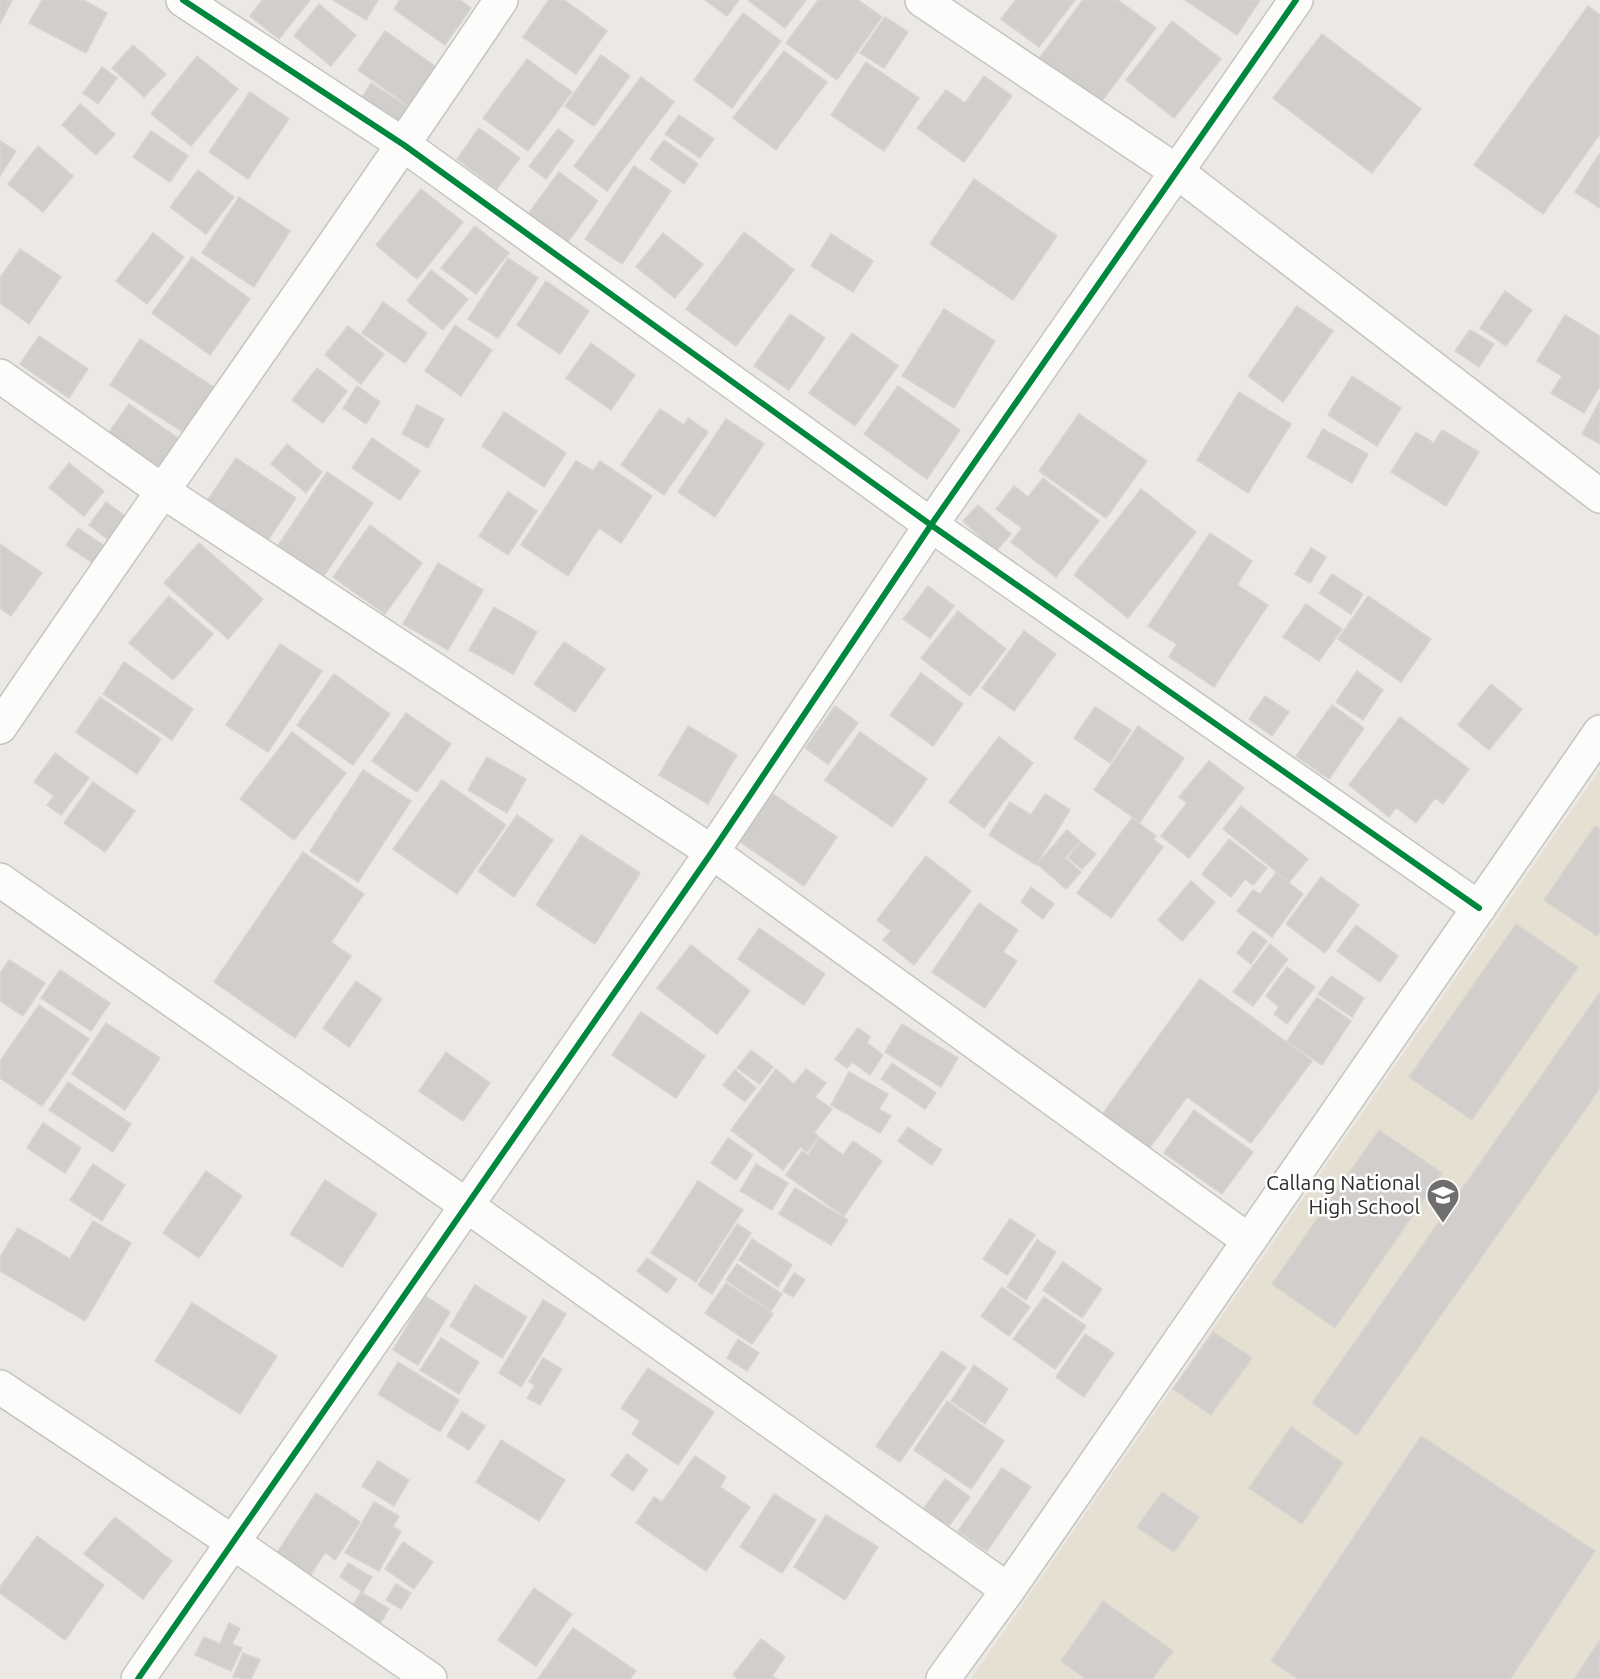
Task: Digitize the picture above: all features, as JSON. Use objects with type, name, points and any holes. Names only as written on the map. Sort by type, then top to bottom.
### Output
[{"type":"street","points":[[183,0],[404,145],[931,525],[1479,908]]},
{"type":"street","points":[[0,727],[161,490],[404,145],[501,0]]},
{"type":"street","points":[[922,0],[1176,171],[1600,496]]},
{"type":"street","points":[[138,1679],[231,1541],[712,852],[931,525],[1296,0]]},
{"type":"street","points":[[0,376],[161,490],[712,852],[1248,1240]]},
{"type":"street","points":[[943,1679],[1008,1590],[1600,732]]},
{"type":"street","points":[[0,880],[466,1205],[1008,1590]]},
{"type":"street","points":[[0,1387],[231,1541],[430,1679]]},
{"type":"shaded area","name":"Callang National High School","points":[[1600,769],[1600,1679],[971,1679]]},
{"type":"building","points":[[0,0],[12,0],[0,24]]},
{"type":"building","points":[[42,0],[83,0],[107,13],[86,53],[29,23]]},
{"type":"building","points":[[262,0],[310,0],[279,39],[250,16]]},
{"type":"building","points":[[333,0],[378,0],[366,20]]},
{"type":"building","points":[[400,0],[460,0],[471,8],[445,45],[394,9]]},
{"type":"building","points":[[549,0],[564,0],[607,31],[576,74],[523,37]]},
{"type":"building","points":[[705,0],[739,0],[727,16]]},
{"type":"building","points":[[748,0],[806,0],[785,28]]},
{"type":"building","points":[[818,0],[858,0],[882,17],[837,80],[786,43]]},
{"type":"building","points":[[1016,0],[1075,0],[1039,47],[1001,19]]},
{"type":"building","points":[[1083,0],[1118,0],[1156,28],[1099,105],[1038,60]]},
{"type":"building","points":[[1185,0],[1260,0],[1237,35]]},
{"type":"building","points":[[319,4],[356,35],[331,66],[294,36]]},
{"type":"building","points":[[1588,6],[1600,15],[1600,134],[1543,214],[1474,165]]},
{"type":"building","points":[[743,13],[781,41],[732,108],[694,80]]},
{"type":"building","points":[[885,17],[908,32],[884,68],[860,53]]},
{"type":"building","points":[[1172,21],[1221,59],[1174,118],[1126,80]]},
{"type":"building","points":[[385,31],[446,74],[419,113],[358,70]]},
{"type":"building","points":[[1322,34],[1421,109],[1372,173],[1273,98]]},
{"type":"building","points":[[133,45],[166,74],[144,97],[112,68]]},
{"type":"building","points":[[784,51],[827,82],[776,150],[733,118]]},
{"type":"building","points":[[601,55],[630,76],[594,126],[565,106]]},
{"type":"building","points":[[197,56],[238,89],[191,146],[151,114]]},
{"type":"building","points":[[527,59],[572,92],[528,151],[483,118]]},
{"type":"building","points":[[866,62],[919,98],[884,151],[831,115]]},
{"type":"building","points":[[102,67],[117,78],[98,104],[83,93]]},
{"type":"building","points":[[984,76],[1012,96],[964,162],[917,128],[946,90],[965,103]]},
{"type":"building","points":[[641,77],[674,102],[607,191],[574,166]]},
{"type":"building","points":[[371,83],[417,113],[402,136],[357,105]]},
{"type":"building","points":[[250,92],[289,119],[248,179],[209,152]]},
{"type":"building","points":[[80,104],[115,134],[96,155],[62,125]]},
{"type":"building","points":[[679,115],[714,139],[700,158],[665,134]]},
{"type":"building","points":[[479,128],[520,158],[497,189],[457,159]]},
{"type":"building","points":[[558,129],[574,141],[546,179],[529,166]]},
{"type":"building","points":[[151,131],[188,156],[170,182],[133,157]]},
{"type":"building","points":[[664,140],[698,164],[684,184],[650,159]]},
{"type":"building","points":[[0,141],[16,151],[0,176]]},
{"type":"building","points":[[38,146],[73,176],[43,212],[8,184]]},
{"type":"building","points":[[1600,155],[1600,208],[1575,192]]},
{"type":"building","points":[[634,166],[671,191],[622,264],[585,239]]},
{"type":"building","points":[[198,170],[234,197],[206,234],[170,207]]},
{"type":"building","points":[[559,172],[598,201],[567,243],[528,214]]},
{"type":"building","points":[[974,179],[1057,236],[1013,300],[930,244]]},
{"type":"building","points":[[421,189],[463,222],[417,279],[376,245]]},
{"type":"building","points":[[239,197],[290,231],[254,287],[202,253]]},
{"type":"building","points":[[475,226],[509,253],[476,294],[441,268]]},
{"type":"building","points":[[744,232],[794,270],[736,346],[686,309]]},
{"type":"building","points":[[153,233],[184,257],[147,304],[116,281]]},
{"type":"building","points":[[663,233],[703,264],[675,298],[636,267]]},
{"type":"building","points":[[831,234],[873,261],[853,292],[811,266]]},
{"type":"building","points":[[20,249],[61,277],[29,324],[0,303],[0,278]]},
{"type":"building","points":[[192,257],[250,299],[210,355],[152,313]]},
{"type":"building","points":[[508,258],[538,278],[498,338],[468,319]]},
{"type":"building","points":[[431,270],[468,299],[443,330],[407,301]]},
{"type":"building","points":[[546,281],[589,311],[560,354],[517,325]]},
{"type":"building","points":[[1505,291],[1532,310],[1506,346],[1480,328]]},
{"type":"building","points":[[383,302],[427,333],[405,363],[362,333]]},
{"type":"building","points":[[1297,306],[1333,331],[1283,402],[1248,376]]},
{"type":"building","points":[[944,309],[995,341],[954,408],[902,376]]},
{"type":"building","points":[[790,314],[825,338],[789,390],[754,366]]},
{"type":"building","points":[[1565,315],[1600,336],[1600,386],[1584,413],[1551,393],[1562,376],[1537,361]]},
{"type":"building","points":[[455,325],[492,350],[461,396],[425,371]]},
{"type":"building","points":[[348,326],[384,354],[361,384],[325,355]]},
{"type":"building","points":[[1470,330],[1494,344],[1479,367],[1455,351]]},
{"type":"building","points":[[852,333],[898,366],[855,426],[809,393]]},
{"type":"building","points":[[39,336],[88,369],[69,398],[20,364]]},
{"type":"building","points":[[140,339],[218,390],[189,436],[110,385]]},
{"type":"building","points":[[591,343],[635,375],[611,410],[566,378]]},
{"type":"building","points":[[317,368],[347,391],[323,423],[292,400]]},
{"type":"building","points":[[1352,376],[1401,408],[1377,446],[1328,415]]},
{"type":"building","points":[[357,386],[380,402],[366,424],[343,408]]},
{"type":"building","points":[[898,386],[960,430],[927,479],[864,434]]},
{"type":"building","points":[[1239,392],[1291,424],[1248,493],[1197,460]]},
{"type":"building","points":[[1600,401],[1600,444],[1582,434]]},
{"type":"building","points":[[129,404],[185,443],[164,472],[109,432]]},
{"type":"building","points":[[417,405],[444,419],[428,448],[402,434]]},
{"type":"building","points":[[660,409],[684,425],[688,418],[708,432],[664,495],[621,465]]},
{"type":"building","points":[[504,412],[566,453],[544,487],[482,446]]},
{"type":"building","points":[[1079,414],[1147,461],[1106,518],[1039,471]]},
{"type":"building","points":[[726,419],[764,444],[715,517],[678,492]]},
{"type":"building","points":[[1323,429],[1368,454],[1352,483],[1307,457]]},
{"type":"building","points":[[1442,430],[1479,452],[1446,506],[1391,472],[1416,432],[1434,443]]},
{"type":"building","points":[[372,438],[420,471],[400,500],[352,468]]},
{"type":"building","points":[[287,444],[322,472],[306,493],[271,464]]},
{"type":"building","points":[[236,458],[296,498],[268,540],[207,501]]},
{"type":"building","points":[[576,461],[593,471],[600,461],[652,496],[621,543],[599,528],[568,576],[521,545]]},
{"type":"building","points":[[69,463],[104,491],[84,516],[49,488]]},
{"type":"building","points":[[327,472],[373,503],[321,580],[275,550]]},
{"type":"building","points":[[1043,478],[1099,521],[1056,577],[1011,542],[1022,528],[996,509],[1014,486],[1028,497]]},
{"type":"building","points":[[1141,489],[1196,532],[1128,618],[1074,575]]},
{"type":"building","points":[[508,492],[537,511],[508,555],[479,536]]},
{"type":"building","points":[[106,502],[129,519],[111,542],[89,525]]},
{"type":"building","points":[[978,505],[1011,534],[996,551],[963,521]]},
{"type":"building","points":[[370,525],[422,563],[385,614],[333,577]]},
{"type":"building","points":[[78,528],[106,547],[94,564],[66,545]]},
{"type":"building","points":[[1210,533],[1252,561],[1237,585],[1268,605],[1214,687],[1169,657],[1177,644],[1148,626]]},
{"type":"building","points":[[199,543],[263,599],[228,639],[164,583]]},
{"type":"building","points":[[0,544],[42,573],[11,616],[0,608]]},
{"type":"building","points":[[1311,548],[1326,557],[1310,583],[1295,574]]},
{"type":"building","points":[[438,563],[483,590],[448,650],[403,624]]},
{"type":"building","points":[[1332,574],[1363,594],[1351,614],[1319,593]]},
{"type":"building","points":[[928,586],[954,606],[930,638],[903,619]]},
{"type":"building","points":[[169,596],[213,634],[173,680],[129,643]]},
{"type":"building","points":[[1368,596],[1431,639],[1401,682],[1338,639]]},
{"type":"building","points":[[1306,604],[1342,629],[1319,661],[1283,637]]},
{"type":"building","points":[[494,607],[537,632],[513,674],[469,650]]},
{"type":"building","points":[[958,611],[1006,649],[970,696],[921,658]]},
{"type":"building","points":[[1024,631],[1056,654],[1014,711],[982,688]]},
{"type":"building","points":[[564,642],[605,669],[575,712],[534,684]]},
{"type":"building","points":[[280,644],[322,671],[268,752],[226,725]]},
{"type":"building","points":[[124,662],[193,709],[172,740],[103,694]]},
{"type":"building","points":[[1357,671],[1383,690],[1363,720],[1336,702]]},
{"type":"building","points":[[921,673],[963,704],[933,746],[890,715]]},
{"type":"building","points":[[334,674],[390,714],[353,765],[297,725]]},
{"type":"building","points":[[1491,684],[1522,709],[1489,750],[1458,725]]},
{"type":"building","points":[[1265,696],[1289,712],[1272,736],[1249,719]]},
{"type":"building","points":[[100,697],[161,739],[137,774],[76,732]]},
{"type":"building","points":[[1332,705],[1364,728],[1329,779],[1296,756]]},
{"type":"building","points":[[835,706],[858,723],[828,764],[805,748]]},
{"type":"building","points":[[1095,707],[1131,730],[1110,763],[1074,738]]},
{"type":"building","points":[[406,713],[451,744],[417,792],[372,761]]},
{"type":"building","points":[[1400,717],[1469,769],[1443,804],[1435,798],[1416,823],[1396,807],[1389,817],[1349,785]]},
{"type":"building","points":[[688,726],[737,755],[708,804],[659,775]]},
{"type":"building","points":[[1138,726],[1184,758],[1140,822],[1094,790]]},
{"type":"building","points":[[292,732],[346,773],[294,840],[240,799]]},
{"type":"building","points":[[860,732],[927,779],[892,827],[825,780]]},
{"type":"building","points":[[999,737],[1033,763],[984,828],[949,802]]},
{"type":"building","points":[[55,753],[89,778],[61,815],[47,805],[54,796],[34,782]]},
{"type":"building","points":[[487,757],[526,779],[507,813],[468,790]]},
{"type":"building","points":[[1209,761],[1244,788],[1189,858],[1161,836],[1187,803],[1179,797]]},
{"type":"building","points":[[363,770],[411,801],[358,882],[310,851]]},
{"type":"building","points":[[442,780],[506,825],[457,894],[393,849]]},
{"type":"building","points":[[93,782],[135,811],[105,852],[64,823]]},
{"type":"building","points":[[773,794],[837,837],[804,886],[739,841]]},
{"type":"building","points":[[1045,794],[1070,810],[1036,865],[989,835],[1010,802],[1031,815]]},
{"type":"building","points":[[1241,806],[1308,859],[1289,882],[1223,829]]},
{"type":"building","points":[[517,815],[553,840],[514,897],[478,871]]},
{"type":"building","points":[[1132,818],[1156,836],[1153,839],[1163,847],[1111,918],[1077,893]]},
{"type":"building","points":[[1595,826],[1600,829],[1600,931],[1597,936],[1544,900]]},
{"type":"building","points":[[1067,830],[1080,841],[1065,858],[1081,872],[1066,889],[1037,864]]},
{"type":"building","points":[[581,835],[640,873],[595,944],[536,905]]},
{"type":"building","points":[[1229,839],[1267,868],[1253,885],[1245,879],[1231,897],[1202,874]]},
{"type":"building","points":[[1081,842],[1096,854],[1082,869],[1068,858]]},
{"type":"building","points":[[303,852],[364,894],[331,942],[351,956],[295,1038],[214,982]]},
{"type":"building","points":[[926,856],[971,891],[914,965],[883,940],[891,931],[877,920]]},
{"type":"building","points":[[1276,873],[1303,894],[1272,937],[1237,911],[1253,890],[1260,894]]},
{"type":"building","points":[[1321,877],[1359,905],[1325,953],[1286,924]]},
{"type":"building","points":[[1191,881],[1215,902],[1182,941],[1158,920]]},
{"type":"building","points":[[1031,887],[1054,904],[1043,919],[1021,902]]},
{"type":"building","points":[[979,903],[1018,930],[1003,952],[1017,961],[985,1008],[932,972]]},
{"type":"building","points":[[1516,924],[1578,967],[1472,1120],[1409,1077]]},
{"type":"building","points":[[1356,925],[1398,956],[1380,982],[1337,951]]},
{"type":"building","points":[[759,928],[825,974],[804,1005],[738,959]]},
{"type":"building","points":[[1253,931],[1267,941],[1251,964],[1237,953]]},
{"type":"building","points":[[1270,944],[1288,959],[1253,1006],[1233,992]]},
{"type":"building","points":[[691,945],[750,991],[717,1034],[657,988]]},
{"type":"building","points":[[9,960],[45,983],[23,1016],[0,1001],[0,974]]},
{"type":"building","points":[[1287,967],[1315,987],[1287,1024],[1274,1014],[1279,1007],[1266,996]]},
{"type":"building","points":[[60,970],[110,1003],[91,1031],[41,998]]},
{"type":"building","points":[[1331,976],[1364,998],[1352,1017],[1318,994]]},
{"type":"building","points":[[1200,979],[1312,1061],[1251,1143],[1187,1097],[1148,1150],[1101,1116]]},
{"type":"building","points":[[356,981],[382,999],[349,1047],[323,1028]]},
{"type":"building","points":[[1600,992],[1600,1088],[1357,1435],[1312,1403]]},
{"type":"building","points":[[1317,997],[1351,1021],[1322,1065],[1287,1041]]},
{"type":"building","points":[[39,1005],[89,1039],[42,1106],[0,1078],[0,1061]]},
{"type":"building","points":[[641,1012],[705,1056],[676,1098],[612,1055]]},
{"type":"building","points":[[106,1023],[160,1058],[125,1110],[72,1074]]},
{"type":"building","points":[[902,1024],[958,1058],[941,1087],[885,1052]]},
{"type":"building","points":[[858,1028],[870,1037],[867,1043],[883,1055],[870,1075],[852,1062],[847,1068],[835,1059]]},
{"type":"building","points":[[751,1050],[773,1067],[760,1084],[737,1068]]},
{"type":"building","points":[[446,1052],[490,1083],[463,1121],[419,1091]]},
{"type":"building","points":[[892,1063],[936,1093],[925,1109],[881,1079]]},
{"type":"building","points":[[776,1069],[794,1084],[806,1069],[826,1083],[815,1097],[832,1109],[814,1133],[819,1137],[807,1152],[800,1147],[783,1170],[731,1130]]},
{"type":"building","points":[[735,1070],[756,1088],[745,1102],[723,1085]]},
{"type":"building","points":[[849,1072],[888,1094],[879,1109],[891,1116],[880,1133],[831,1105]]},
{"type":"building","points":[[68,1082],[131,1124],[113,1152],[49,1110]]},
{"type":"building","points":[[1194,1110],[1253,1152],[1222,1194],[1164,1153]]},
{"type":"building","points":[[43,1123],[81,1148],[65,1173],[27,1148]]},
{"type":"building","points":[[908,1127],[942,1150],[932,1165],[898,1141]]},
{"type":"building","points":[[1379,1130],[1442,1173],[1335,1328],[1272,1284]]},
{"type":"building","points":[[728,1138],[753,1155],[736,1180],[711,1163]]},
{"type":"building","points":[[820,1138],[843,1155],[853,1141],[882,1161],[844,1216],[786,1175],[802,1151],[808,1155]]},
{"type":"building","points":[[93,1164],[125,1185],[102,1221],[70,1200]]},
{"type":"building","points":[[756,1164],[788,1183],[772,1210],[740,1191]]},
{"type":"building","points":[[206,1171],[242,1196],[199,1258],[163,1233]]},
{"type":"building","points":[[325,1180],[377,1214],[342,1267],[290,1234]]},
{"type":"building","points":[[698,1181],[743,1210],[696,1282],[651,1253]]},
{"type":"building","points":[[795,1188],[848,1220],[831,1245],[779,1214]]},
{"type":"building","points":[[1010,1219],[1035,1235],[1007,1275],[983,1259]]},
{"type":"building","points":[[93,1221],[131,1243],[85,1321],[0,1271],[0,1257],[18,1228],[70,1259]]},
{"type":"building","points":[[737,1224],[751,1233],[712,1294],[698,1285]]},
{"type":"building","points":[[752,1239],[792,1265],[778,1287],[739,1260]]},
{"type":"building","points":[[1037,1240],[1056,1252],[1026,1300],[1007,1287]]},
{"type":"building","points":[[647,1258],[677,1279],[667,1293],[637,1271]]},
{"type":"building","points":[[1063,1262],[1102,1289],[1082,1318],[1043,1290]]},
{"type":"building","points":[[737,1264],[782,1294],[771,1311],[726,1280]]},
{"type":"building","points":[[794,1273],[805,1280],[793,1297],[783,1291]]},
{"type":"building","points":[[726,1283],[773,1314],[752,1344],[705,1313]]},
{"type":"building","points":[[475,1285],[527,1317],[502,1358],[450,1326]]},
{"type":"building","points":[[1002,1287],[1030,1307],[1009,1336],[981,1316]]},
{"type":"building","points":[[425,1296],[450,1312],[418,1365],[393,1350]]},
{"type":"building","points":[[1044,1297],[1086,1326],[1055,1369],[1013,1339]]},
{"type":"building","points":[[543,1300],[566,1314],[521,1387],[499,1373]]},
{"type":"building","points":[[192,1303],[277,1356],[240,1414],[155,1361]]},
{"type":"building","points":[[1213,1332],[1252,1358],[1211,1415],[1173,1389]]},
{"type":"building","points":[[1085,1334],[1114,1353],[1084,1397],[1056,1377]]},
{"type":"building","points":[[441,1338],[479,1362],[459,1394],[420,1370]]},
{"type":"building","points":[[738,1339],[759,1353],[747,1371],[727,1358]]},
{"type":"building","points":[[942,1351],[966,1367],[900,1462],[876,1446]]},
{"type":"building","points":[[543,1358],[562,1369],[540,1405],[527,1398],[535,1385],[529,1382]]},
{"type":"building","points":[[398,1362],[459,1400],[440,1432],[378,1394]]},
{"type":"building","points":[[974,1365],[1008,1389],[985,1424],[951,1401]]},
{"type":"building","points":[[648,1368],[714,1412],[678,1465],[632,1434],[640,1421],[621,1408]]},
{"type":"building","points":[[947,1401],[1004,1441],[971,1489],[914,1450]]},
{"type":"building","points":[[462,1412],[485,1426],[469,1450],[447,1436]]},
{"type":"building","points":[[1291,1427],[1343,1463],[1302,1524],[1249,1488]]},
{"type":"building","points":[[1421,1436],[1595,1551],[1510,1679],[1298,1679],[1271,1661]]},
{"type":"building","points":[[501,1440],[565,1480],[539,1521],[476,1482]]},
{"type":"building","points":[[627,1454],[648,1470],[633,1491],[611,1475]]},
{"type":"building","points":[[695,1456],[726,1477],[720,1487],[750,1507],[706,1571],[636,1523],[654,1497],[662,1502]]},
{"type":"building","points":[[378,1461],[409,1480],[394,1506],[362,1486]]},
{"type":"building","points":[[1002,1468],[1031,1487],[987,1551],[958,1531]]},
{"type":"building","points":[[945,1479],[970,1497],[949,1526],[924,1508]]},
{"type":"building","points":[[1162,1492],[1199,1517],[1174,1552],[1137,1527]]},
{"type":"building","points":[[316,1493],[360,1522],[335,1560],[325,1552],[309,1578],[275,1556]]},
{"type":"building","points":[[774,1494],[816,1520],[782,1573],[740,1547]]},
{"type":"building","points":[[374,1502],[399,1516],[393,1527],[401,1531],[379,1571],[345,1553]]},
{"type":"building","points":[[826,1515],[878,1547],[845,1600],[794,1567]]},
{"type":"building","points":[[115,1517],[172,1561],[143,1599],[84,1554]]},
{"type":"building","points":[[37,1536],[104,1585],[65,1640],[0,1593],[0,1587]]},
{"type":"building","points":[[403,1542],[433,1562],[414,1589],[385,1569]]},
{"type":"building","points":[[348,1563],[372,1577],[363,1592],[340,1577]]},
{"type":"building","points":[[396,1584],[411,1593],[401,1609],[386,1600]]},
{"type":"building","points":[[534,1588],[572,1614],[536,1666],[498,1640]]},
{"type":"building","points":[[361,1592],[389,1609],[378,1627],[350,1610]]},
{"type":"building","points":[[1103,1601],[1173,1651],[1152,1679],[1086,1679],[1061,1661]]},
{"type":"building","points":[[229,1623],[240,1628],[232,1644],[242,1648],[231,1671],[195,1655],[204,1637],[220,1644]]},
{"type":"building","points":[[573,1628],[636,1671],[630,1679],[538,1679]]},
{"type":"building","points":[[761,1639],[785,1657],[772,1676],[777,1679],[738,1679],[733,1675]]},
{"type":"building","points":[[1600,1640],[1600,1679],[1574,1679]]},
{"type":"building","points":[[243,1653],[260,1660],[251,1679],[233,1677]]},
{"type":"cycle path","points":[[183,0],[404,145],[931,525],[1479,908]]},
{"type":"cycle path","points":[[138,1679],[712,852],[931,525],[1296,0]]},
{"type":"place","name":"Callang National High School","points":[[1443,1224]]}]
